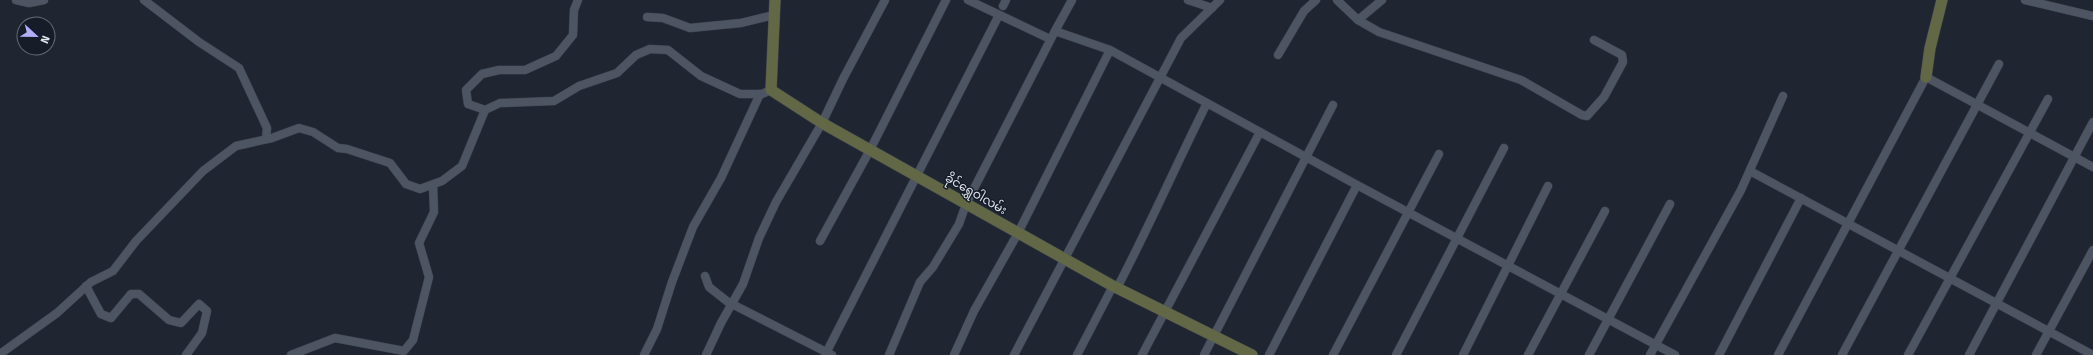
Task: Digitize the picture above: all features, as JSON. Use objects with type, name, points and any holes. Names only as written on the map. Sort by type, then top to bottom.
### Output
[{"type":"street","points":[[16,0],[29,3],[44,0]]},
{"type":"street","points":[[144,0],[199,42],[239,68],[267,128],[266,139]]},
{"type":"street","points":[[578,0],[574,10],[573,35],[556,56],[525,70],[499,70],[482,74],[466,90],[468,104],[483,109],[500,103],[554,101],[579,86],[617,73],[636,55],[650,49],[668,50],[701,76],[715,84],[740,94],[766,92]]},
{"type":"street","points":[[644,355],[657,329],[693,227],[721,178],[766,92],[775,0]]},
{"type":"street","points":[[706,355],[743,284],[759,238],[776,202],[822,124],[843,79],[885,0]]},
{"type":"street","points":[[820,241],[870,150],[946,0]]},
{"type":"street","points":[[968,0],[1050,39]]},
{"type":"street","points":[[889,355],[920,282],[933,267],[959,224],[966,204],[1022,99],[1050,39],[1056,31],[1072,0]]},
{"type":"street","points":[[1188,0],[1212,8]]},
{"type":"street","points":[[1014,355],[1159,77],[1182,38],[1220,0]]},
{"type":"street","points":[[1278,55],[1304,11],[1316,0]]},
{"type":"street","points":[[1337,0],[1358,20],[1379,32],[1521,80],[1582,116],[1588,116],[1604,97],[1623,62],[1622,55],[1594,40]]},
{"type":"street","points":[[1358,20],[1382,0]]},
{"type":"street","points":[[1778,355],[1926,77],[1930,48],[1942,0]]},
{"type":"street","points":[[2025,0],[2093,16]]},
{"type":"street","points":[[646,17],[662,18],[690,28],[740,23],[774,15]]},
{"type":"street","points":[[705,276],[709,287],[732,304],[828,354],[883,239],[918,176],[999,15]]},
{"type":"street","points":[[1056,31],[1110,50],[1357,185],[1675,355]]},
{"type":"street","points":[[954,355],[974,311],[1018,234],[1110,50]]},
{"type":"street","points":[[1842,355],[1999,64]]},
{"type":"street","points":[[1926,77],[2093,167]]},
{"type":"street","name":"ခိုင်ရွှေဝါလမ်း","points":[[766,92],[1115,287],[1166,311],[1214,338],[1252,355]]},
{"type":"street","points":[[1650,355],[1750,171],[1783,96]]},
{"type":"street","points":[[1908,355],[1951,279],[2048,99]]},
{"type":"street","points":[[1077,355],[1142,240],[1207,104]]},
{"type":"street","points":[[1204,355],[1334,105]]},
{"type":"street","points":[[0,354],[57,313],[86,286],[113,271],[136,241],[203,171],[236,146],[266,139],[299,128],[313,132],[338,148],[347,149],[390,163],[406,184],[420,189],[442,181],[462,166],[483,109]]},
{"type":"street","points":[[1969,355],[2093,122]]},
{"type":"street","points":[[1142,355],[1260,132]]},
{"type":"street","points":[[1396,355],[1458,239],[1504,148]]},
{"type":"street","points":[[1334,355],[1439,154]]},
{"type":"street","points":[[1750,171],[2093,355]]},
{"type":"street","points":[[291,355],[335,338],[404,351],[413,340],[430,277],[419,243],[434,212],[433,185]]},
{"type":"street","points":[[1269,355],[1357,185]]},
{"type":"street","points":[[1463,355],[1548,186]]},
{"type":"street","points":[[1719,355],[1801,198]]},
{"type":"street","points":[[1589,355],[1670,204]]},
{"type":"street","points":[[1528,355],[1605,211]]},
{"type":"street","points":[[2036,355],[2093,250]]},
{"type":"street","points":[[86,286],[101,314],[111,318],[131,294],[139,294],[169,320],[181,323],[199,304],[207,311],[202,333],[186,355]]}]
